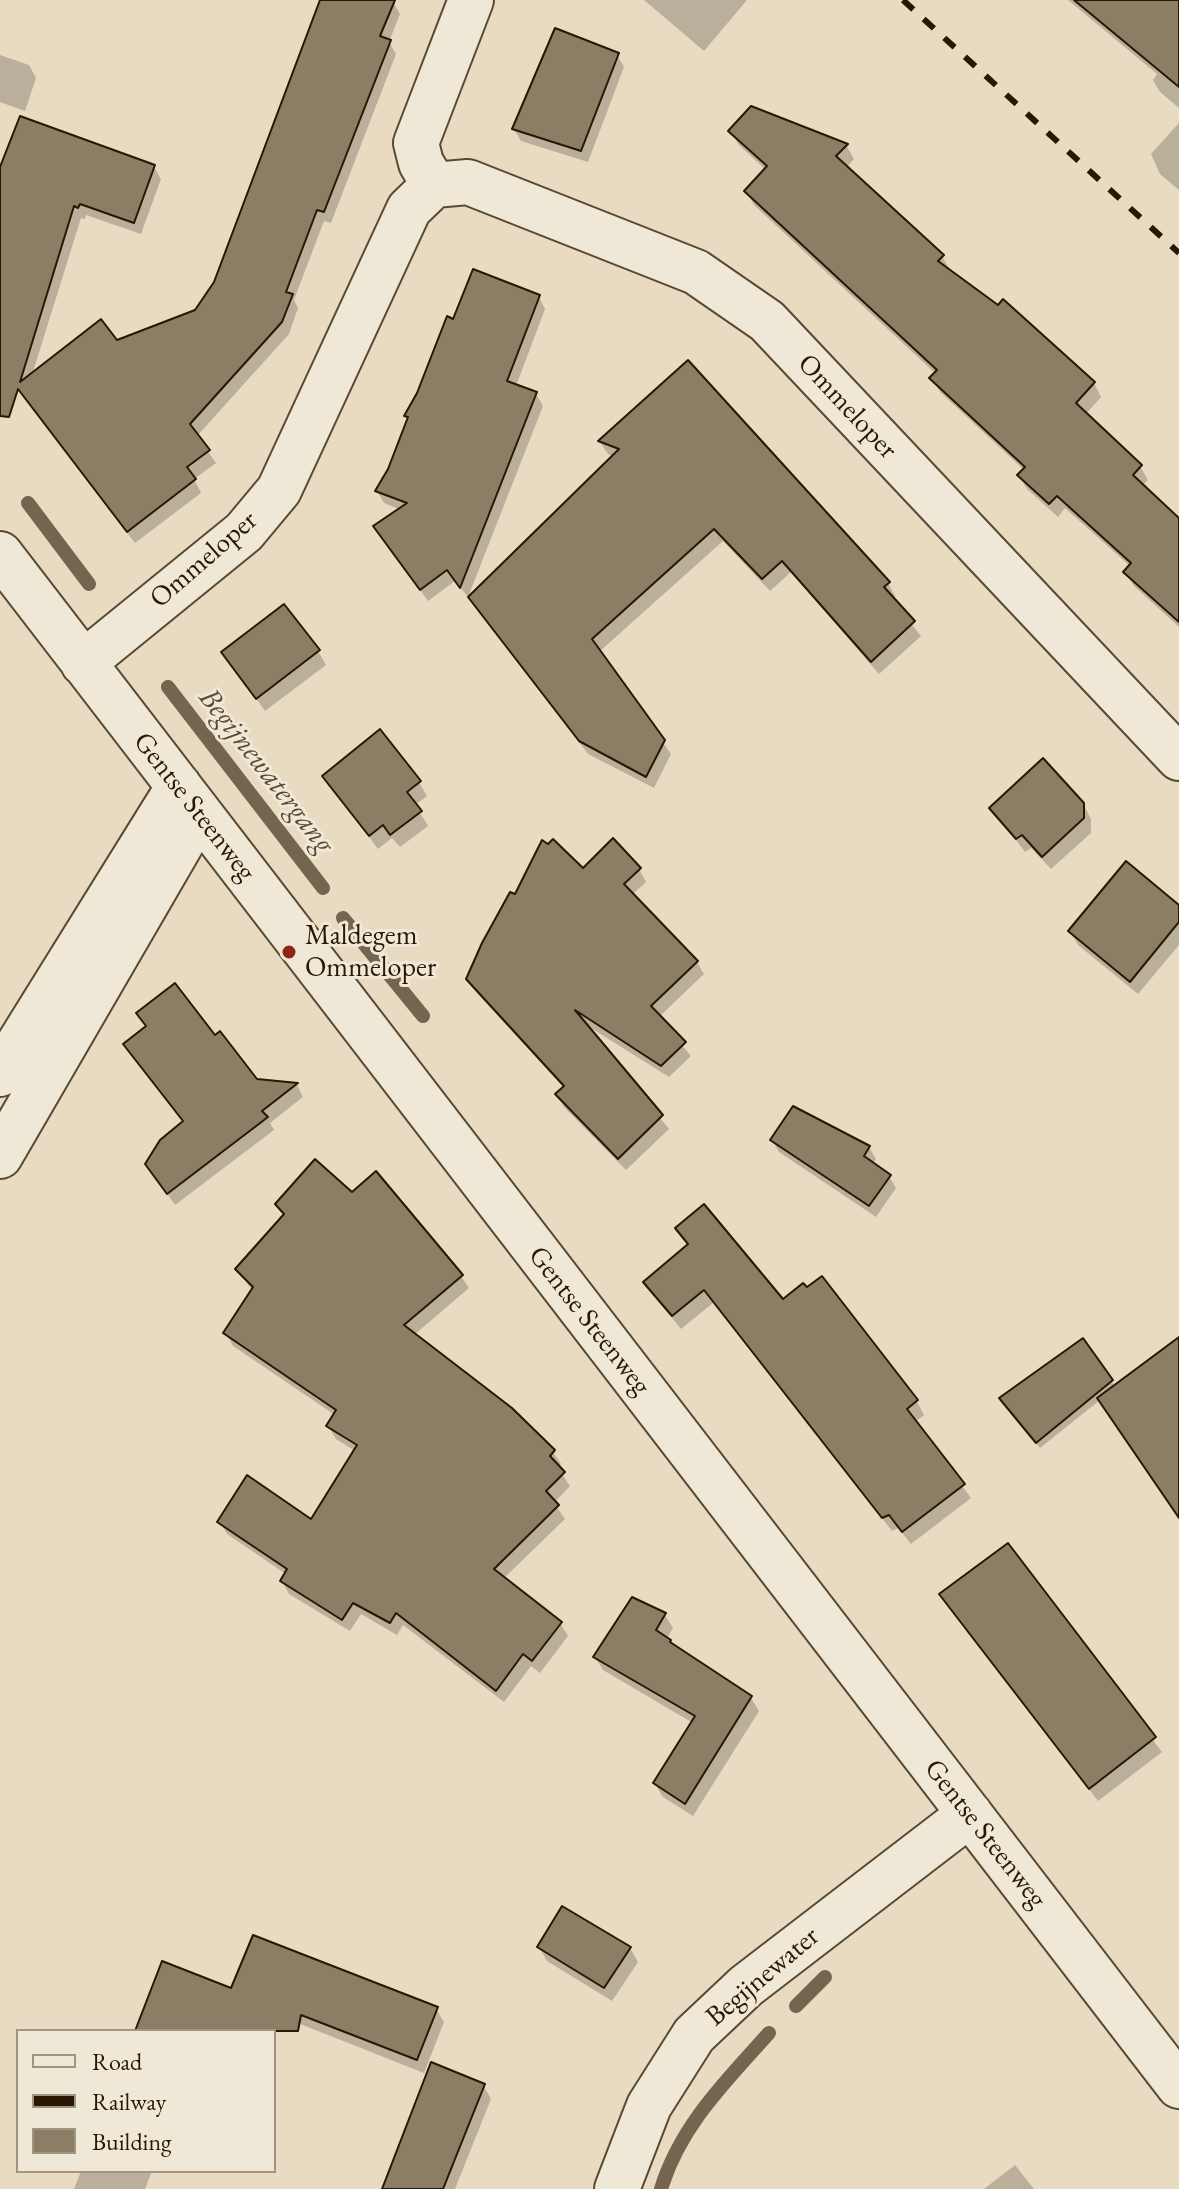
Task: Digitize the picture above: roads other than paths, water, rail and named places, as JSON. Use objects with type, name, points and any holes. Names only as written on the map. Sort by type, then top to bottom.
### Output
[{"type":"street","points":[[434,185],[421,163],[416,143],[471,0]]},
{"type":"street","name":"Ommeloper","points":[[83,663],[244,532],[279,490],[409,209],[434,185],[468,182],[696,272],[755,312],[1179,758]]},
{"type":"street","name":"Gentse Steenweg","points":[[0,554],[1179,2086]]},
{"type":"street","points":[[0,1074],[189,800]]},
{"type":"street","points":[[0,1156],[189,800]]},
{"type":"street","name":"Begijnewater","points":[[617,2189],[649,2106],[694,2035],[746,1986],[970,1814]]},
{"type":"waterway","name":"Begijnewatergang","points":[[28,503],[89,584]]},
{"type":"waterway","name":"Begijnewatergang","points":[[168,687],[323,888]]},
{"type":"waterway","name":"Begijnewatergang","points":[[343,918],[423,1016]]},
{"type":"waterway","name":"Begijnewatergang","points":[[796,2006],[825,1977]]},
{"type":"waterway","name":"Begijnewatergang","points":[[661,2189],[669,2166],[692,2125],[769,2033]]},
{"type":"railway","points":[[903,0],[1179,253]]},
{"type":"place","name":"Maldegem Ommeloper","points":[[289,952]]}]
